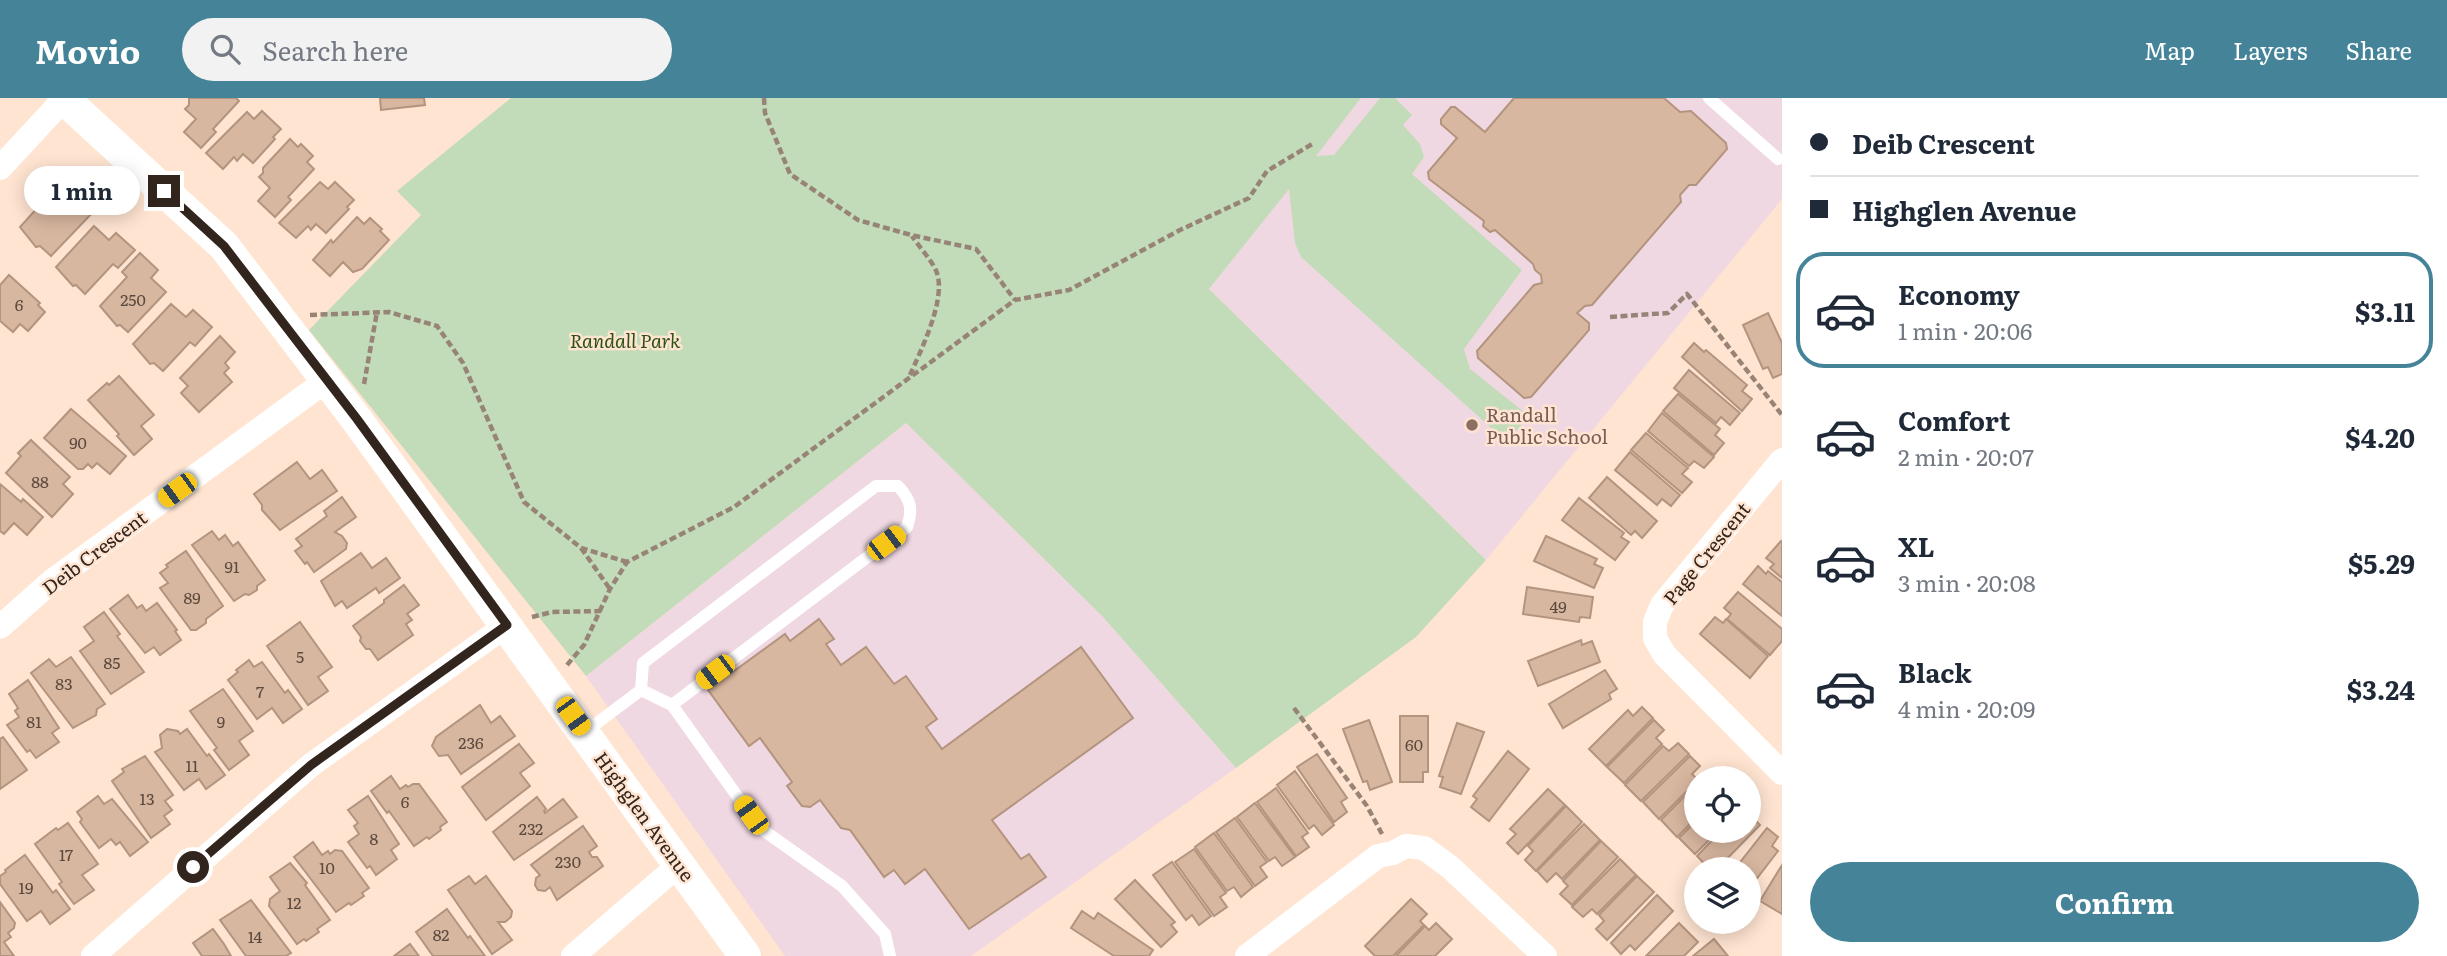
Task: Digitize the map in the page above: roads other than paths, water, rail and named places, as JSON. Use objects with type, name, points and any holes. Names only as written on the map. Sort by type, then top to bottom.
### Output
[{"type":"street","points":[[0,168],[63,99]]},
{"type":"street","name":"Highglen Avenue","points":[[63,99],[224,246],[357,419],[745,956]]},
{"type":"street","name":"Deib Crescent","points":[[0,627],[52,581],[327,380]]},
{"type":"street","name":"Page Crescent","points":[[1782,460],[1671,592],[1655,622],[1655,638],[1664,654],[1782,773]]},
{"type":"street","points":[[93,956],[311,765],[507,625]]},
{"type":"street","points":[[1247,956],[1378,856],[1393,853],[1406,846],[1424,848],[1450,867],[1545,956]]},
{"type":"street","points":[[573,956],[680,864]]},
{"type":"lane","points":[[1712,99],[1778,159]]},
{"type":"lane","points":[[584,732],[641,690],[643,663],[876,485],[898,486],[908,498],[912,513],[907,527],[672,705]]},
{"type":"lane","points":[[641,690],[672,705],[760,828],[842,886],[885,934],[890,956]]},
{"type":"place","name":"Randall Public School","points":[[1472,425]]},
{"type":"park label","name":"Randall Park","points":[[625,340]]}]
